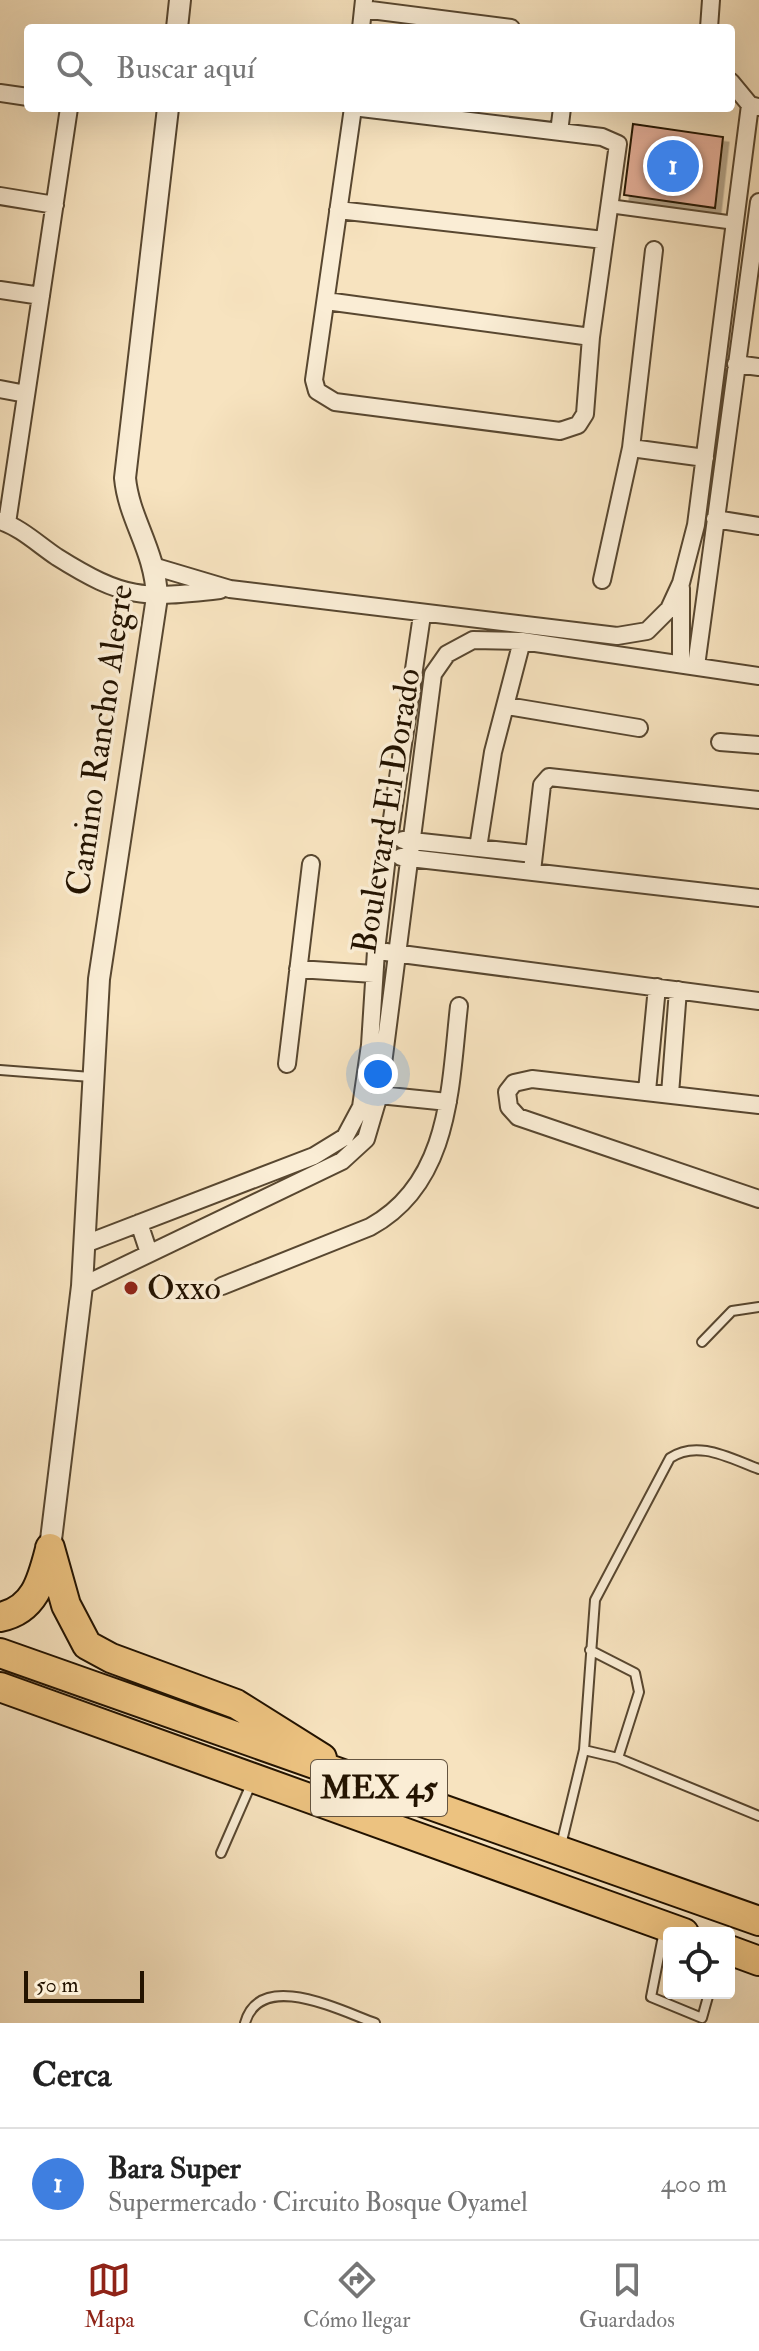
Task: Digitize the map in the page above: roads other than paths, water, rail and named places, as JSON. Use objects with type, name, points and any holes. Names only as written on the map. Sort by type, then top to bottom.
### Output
[{"type":"highway","points":[[0,1617],[21,1610],[31,1601],[50,1548]]},
{"type":"highway","points":[[50,1548],[69,1613],[87,1645],[111,1658],[236,1704],[353,1779]]},
{"type":"highway","name":"MEX 45","points":[[0,1653],[759,1921]]},
{"type":"highway","name":"MEX 45","points":[[0,1687],[667,1927]]},
{"type":"highway","points":[[735,1952],[759,1961]]},
{"type":"street","points":[[177,24],[180,0]]},
{"type":"street","points":[[709,24],[711,0]]},
{"type":"street","points":[[363,24],[372,5],[487,24]]},
{"type":"street","points":[[156,567],[230,589],[422,615],[633,635],[647,631],[665,615],[681,583],[696,525],[735,223],[755,106],[735,86]]},
{"type":"street","points":[[0,93],[24,96]]},
{"type":"street","points":[[68,112],[26,394],[3,522],[106,585],[130,595],[157,597],[230,589]]},
{"type":"street","name":"Camino Rancho Alegre","points":[[85,1244],[91,1077],[112,886],[157,597],[156,567],[129,497],[125,478],[168,112]]},
{"type":"street","points":[[352,112],[315,385],[327,400],[350,404],[566,430],[578,425],[585,414],[591,337],[618,144],[611,139],[394,112]]},
{"type":"street","points":[[559,132],[562,112]]},
{"type":"street","points":[[0,196],[55,205]]},
{"type":"street","points":[[689,665],[715,519],[759,202]]},
{"type":"street","points":[[609,206],[735,223]]},
{"type":"street","points":[[338,210],[604,240]]},
{"type":"street","points":[[602,580],[631,448],[654,250]]},
{"type":"street","points":[[0,290],[41,296]]},
{"type":"street","points":[[326,301],[591,337]]},
{"type":"street","points":[[736,364],[759,367]]},
{"type":"street","points":[[0,389],[26,394]]},
{"type":"street","points":[[631,448],[705,458]]},
{"type":"street","points":[[715,519],[759,526]]},
{"type":"street","points":[[681,583],[689,665]]},
{"type":"street","name":"Boulevard El Dorado","points":[[85,1244],[314,1156],[338,1143],[351,1130],[361,1107],[366,1076],[376,951],[422,615]]},
{"type":"street","name":"Boulevard El Dorado","points":[[82,1286],[242,1206],[342,1161],[356,1151],[373,1126],[436,665],[447,654],[473,640],[522,641],[759,676]]},
{"type":"street","points":[[478,848],[493,752],[522,641]]},
{"type":"street","points":[[507,706],[639,728]]},
{"type":"street","points":[[720,742],[759,745]]},
{"type":"street","points":[[532,863],[542,785],[552,776],[759,800]]},
{"type":"street","points":[[389,848],[478,848],[532,863]]},
{"type":"street","points":[[410,849],[532,863],[759,898]]},
{"type":"street","points":[[287,1064],[311,864]]},
{"type":"street","points":[[376,951],[759,1001]]},
{"type":"street","points":[[298,969],[374,974]]},
{"type":"street","points":[[647,1091],[657,987]]},
{"type":"street","points":[[670,1094],[678,990]]},
{"type":"street","points":[[222,1286],[385,1219],[411,1194],[435,1157],[448,1102],[459,1006]]},
{"type":"street","points":[[759,1105],[532,1079],[518,1081],[507,1092],[509,1107],[518,1117],[759,1199]]},
{"type":"street","points":[[379,1095],[448,1102]]},
{"type":"street","points":[[233,1185],[242,1206]]},
{"type":"street","points":[[139,1223],[149,1253]]},
{"type":"street","points":[[50,1548],[85,1244]]},
{"type":"lane","points":[[0,1070],[91,1077]]},
{"type":"lane","points":[[702,1342],[732,1311],[759,1307]]},
{"type":"lane","points":[[560,1849],[584,1750],[595,1600],[670,1458],[686,1449],[700,1449],[759,1469]]},
{"type":"lane","points":[[590,1650],[635,1673],[640,1685],[618,1758]]},
{"type":"lane","points":[[584,1750],[618,1758],[759,1816]]},
{"type":"lane","points":[[221,1853],[254,1777]]},
{"type":"lane","points":[[663,1964],[651,1997],[702,2020],[707,1999]]},
{"type":"lane","points":[[245,2023],[248,2014],[265,1998],[287,1993],[375,2023]]},
{"type":"place","name":"Bara Super","points":[[673,166]]},
{"type":"place","name":"Oxxo","points":[[131,1288]]}]
